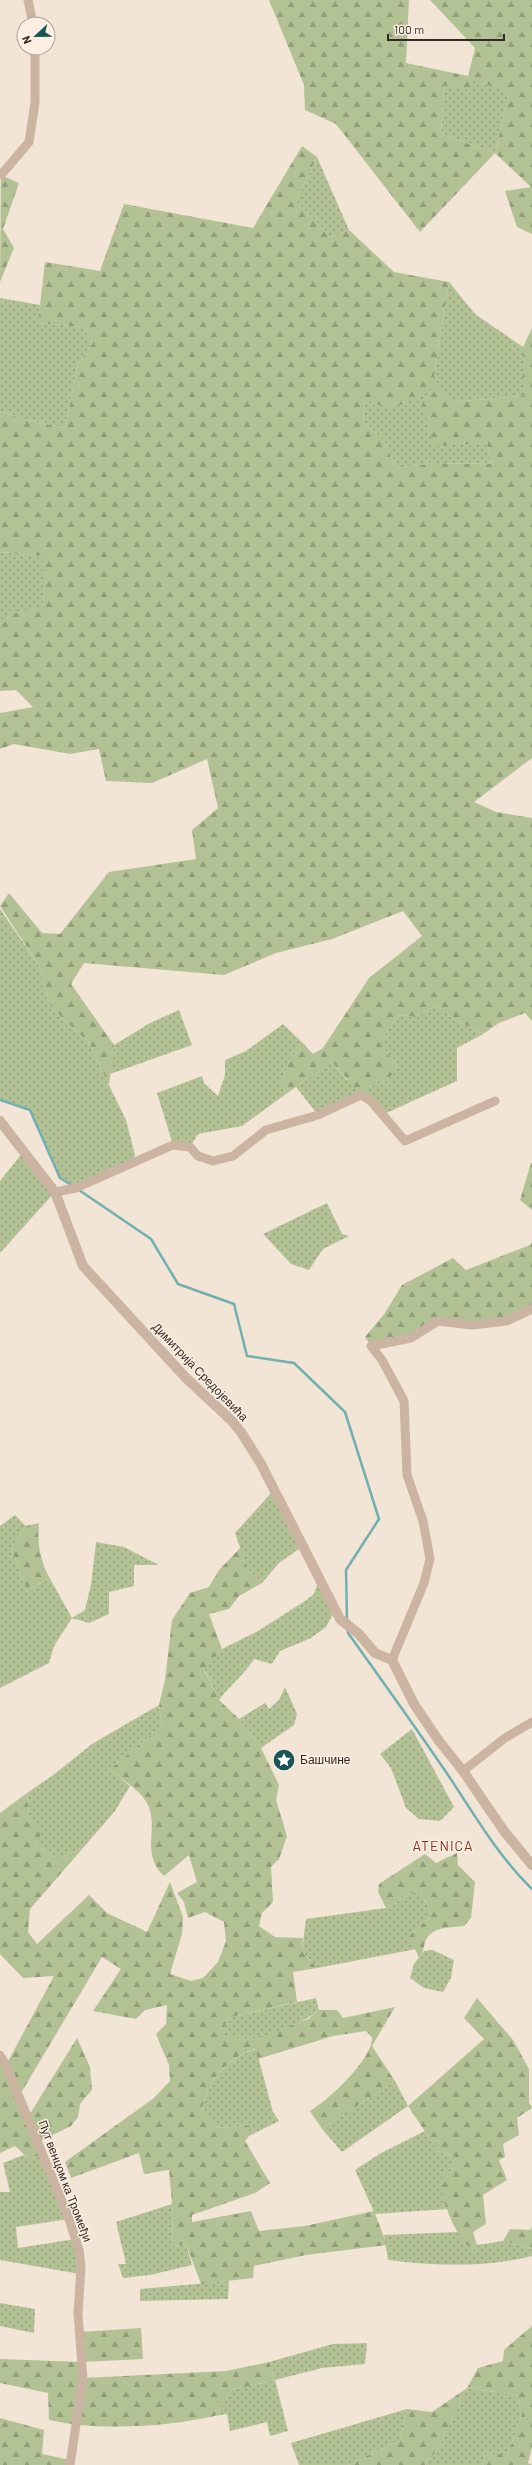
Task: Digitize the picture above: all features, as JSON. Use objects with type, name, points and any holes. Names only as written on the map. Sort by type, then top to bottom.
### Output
[{"type":"street","points":[[28,0],[31,16]]},
{"type":"street","points":[[1,175],[30,142],[35,102],[35,56]]},
{"type":"street","points":[[55,1192],[76,1188],[173,1145],[190,1147],[198,1156],[213,1161],[233,1156],[266,1130],[318,1115],[361,1095],[370,1101],[405,1141],[495,1100]]},
{"type":"street","name":"Димитрија Средојевића","points":[[0,1122],[55,1192],[83,1266],[186,1378],[231,1420],[241,1432],[261,1464],[340,1619],[352,1628],[375,1652],[392,1660]]},
{"type":"street","points":[[532,1309],[507,1321],[472,1324],[438,1322],[411,1338],[371,1346],[382,1360],[404,1401],[407,1475],[424,1521],[430,1559],[424,1583],[392,1660],[414,1704],[438,1741],[463,1770],[504,1831],[532,1865]]},
{"type":"street","points":[[463,1770],[505,1738],[532,1722]]},
{"type":"street","name":"Пут венцом ка Тромеђи","points":[[0,2055],[36,2136],[79,2250],[81,2266],[78,2314],[83,2378],[70,2465]]},
{"type":"green space","points":[[269,0],[409,0],[406,63],[468,76],[475,48],[430,0],[532,0],[532,234],[517,227],[505,191],[531,187],[495,153],[420,232],[336,124],[305,110],[304,85]],"holes":[[[475,80],[509,93],[495,153],[441,134],[444,85],[467,90]]]},
{"type":"green space","points":[[475,79],[509,93],[495,153],[441,134],[444,85]]},
{"type":"green space","points":[[302,146],[317,157],[296,201],[331,237],[349,230],[394,272],[449,282],[434,377],[420,396],[391,409],[365,400],[363,422],[382,438],[396,468],[435,463],[492,464],[487,443],[433,446],[422,401],[436,382],[452,402],[523,396],[523,347],[532,328],[532,758],[474,802],[496,812],[532,818],[532,1021],[525,1013],[499,1023],[483,1034],[456,1020],[436,1006],[415,1017],[399,1015],[379,1042],[398,1067],[388,1080],[369,1087],[361,1095],[332,1062],[286,1094],[281,1084],[290,1059],[304,1044],[313,1054],[323,1048],[369,978],[422,936],[403,911],[332,939],[276,953],[224,975],[84,963],[71,984],[114,1045],[109,1085],[88,1042],[51,1007],[38,964],[0,906],[9,893],[42,933],[60,934],[109,872],[196,859],[192,830],[218,808],[207,759],[152,783],[106,781],[99,749],[70,754],[14,744],[0,749],[0,713],[33,707],[16,690],[0,691],[0,624],[13,613],[44,607],[42,556],[0,552],[0,411],[19,418],[65,428],[78,364],[93,343],[84,327],[38,323],[45,262],[100,271],[124,204],[253,228]]},
{"type":"green space","points":[[317,157],[349,230],[331,237],[296,201]]},
{"type":"green space","points":[[1,175],[19,183],[3,229],[14,248],[0,282]]},
{"type":"green space","points":[[449,282],[475,314],[523,347],[523,396],[452,402],[422,401],[487,443],[492,464],[435,463],[396,468],[382,438],[363,422],[365,400],[434,377]]},
{"type":"green space","points":[[0,298],[40,305],[39,323],[84,327],[93,343],[78,364],[65,428],[19,418],[0,411]]},
{"type":"green space","points":[[0,552],[43,556],[44,608],[13,613],[0,624]]},
{"type":"green space","points":[[0,909],[38,964],[51,1007],[88,1042],[126,1120],[135,1155],[130,1166],[76,1188],[60,1178],[30,1110],[0,1100]]},
{"type":"green space","points":[[436,1006],[456,1020],[483,1034],[457,1048],[457,1081],[384,1114],[361,1095],[318,1115],[296,1087],[332,1062],[347,1080],[369,1087],[388,1080],[398,1067],[379,1042],[399,1015],[415,1017]]},
{"type":"green space","points":[[179,1010],[192,1045],[110,1074],[114,1045],[150,1023]]},
{"type":"green space","points":[[283,1024],[304,1044],[290,1059],[281,1084],[286,1094],[242,1126],[198,1134],[190,1147],[173,1145],[157,1093],[202,1076],[204,1083],[218,1096],[225,1075],[225,1060],[246,1051]]},
{"type":"green space","points":[[24,1151],[55,1192],[0,1253],[0,1181]]},
{"type":"green space","points":[[532,1163],[532,1210],[520,1200]]},
{"type":"green space","points":[[327,1203],[342,1234],[349,1236],[323,1249],[309,1270],[291,1264],[263,1234]]},
{"type":"green space","points":[[532,1242],[532,1309],[507,1321],[438,1321],[411,1338],[371,1346],[365,1337],[385,1313],[402,1285],[453,1258],[466,1270],[530,1245]]},
{"type":"green space","points":[[274,1490],[303,1546],[279,1563],[262,1583],[248,1570],[235,1533]]},
{"type":"green space","points":[[15,1515],[26,1526],[11,1549],[27,1592],[49,1577],[72,1618],[54,1646],[49,1663],[0,1688],[0,1526]]},
{"type":"green space","points":[[39,1523],[38,1538],[40,1551],[43,1564],[49,1577],[27,1592],[11,1549],[26,1526]]},
{"type":"green space","points":[[96,1542],[124,1547],[159,1565],[134,1565],[134,1586],[109,1592],[109,1614],[89,1623],[72,1618],[85,1610],[91,1585]]},
{"type":"green space","points":[[241,1547],[248,1570],[262,1583],[239,1596],[229,1609],[209,1614],[222,1649],[204,1670],[219,1700],[239,1719],[261,1748],[279,1785],[276,1800],[287,1836],[279,1859],[271,1867],[273,1902],[262,1913],[259,1926],[275,1937],[303,1938],[302,1951],[317,1968],[293,1972],[297,2002],[227,2018],[222,2036],[250,2039],[276,2032],[308,2019],[319,2010],[337,2010],[343,2018],[395,2007],[372,2046],[395,2081],[322,2129],[310,2111],[338,2089],[366,2056],[371,2046],[372,2037],[366,2031],[333,2036],[258,2059],[255,2049],[235,2059],[220,2072],[213,2081],[208,2090],[202,2111],[218,2128],[249,2125],[249,2136],[245,2141],[270,2183],[255,2193],[192,2215],[192,2222],[251,2211],[259,2231],[305,2226],[374,2211],[387,2245],[306,2255],[254,2266],[253,2278],[201,2284],[186,2244],[173,2246],[172,2204],[169,2170],[144,2174],[139,2153],[71,2178],[65,2162],[154,2098],[170,2081],[169,2065],[156,2034],[166,2024],[167,2005],[145,2010],[136,2019],[93,2011],[121,1969],[102,1957],[18,2098],[28,2117],[77,2038],[90,2067],[92,2090],[80,2104],[78,2117],[71,2126],[38,2142],[43,2154],[29,2159],[15,2146],[0,2153],[0,2055],[6,2065],[54,1976],[23,1978],[0,1954],[0,1813],[27,1793],[29,1818],[42,1832],[35,1844],[57,1859],[83,1848],[30,1909],[28,1932],[37,1944],[89,1895],[107,1913],[147,1932],[170,1882],[183,1917],[182,1934],[170,1974],[191,1981],[203,1978],[218,1962],[226,1941],[224,1922],[205,1912],[188,1918],[184,1902],[177,1893],[197,1882],[189,1855],[164,1876],[153,1859],[151,1850],[152,1823],[148,1805],[136,1790],[110,1769],[162,1726],[159,1705],[165,1680],[172,1620],[190,1593],[209,1587],[219,1570]]},
{"type":"green space","points":[[319,1579],[335,1610],[326,1627],[311,1638],[280,1651],[272,1664],[254,1659],[219,1700],[204,1669],[222,1649],[258,1631],[314,1594]]},
{"type":"green space","points":[[285,1687],[297,1714],[294,1725],[261,1748],[239,1719],[265,1703],[269,1709],[279,1700]]},
{"type":"green space","points":[[159,1705],[162,1726],[110,1769],[130,1786],[115,1811],[83,1848],[57,1859],[35,1844],[41,1832],[29,1818],[27,1793],[52,1776],[92,1744]]},
{"type":"green space","points":[[412,1729],[454,1807],[440,1821],[419,1819],[406,1808],[391,1768],[380,1754]]},
{"type":"green space","points":[[457,1853],[458,1865],[475,1882],[471,1918],[464,1926],[439,1929],[430,1934],[419,1958],[409,1936],[432,1915],[419,1889],[386,1908],[378,1892],[379,1884],[425,1854],[436,1863]]},
{"type":"green space","points":[[419,1889],[432,1915],[409,1936],[416,1949],[317,1968],[302,1951],[306,1919],[386,1908]]},
{"type":"green space","points":[[433,1950],[454,1960],[451,1978],[443,1992],[424,1988],[410,1978],[414,1964],[424,1951]]},
{"type":"green space","points":[[316,1998],[319,2010],[304,2020],[277,2033],[250,2039],[221,2036],[227,2018]]},
{"type":"green space","points":[[477,1998],[513,2040],[529,2069],[529,2102],[532,2108],[517,2118],[519,2135],[503,2144],[505,2157],[499,2160],[507,2180],[483,2195],[486,2224],[473,2232],[477,2245],[473,2251],[462,2240],[453,2224],[446,2208],[442,2192],[443,2173],[452,2171],[455,2157],[438,2151],[408,2106],[484,2039],[464,2018]]},
{"type":"green space","points":[[256,2049],[273,2112],[279,2121],[249,2136],[249,2125],[218,2128],[202,2111],[208,2090],[213,2081],[227,2065],[245,2053]]},
{"type":"green space","points":[[395,2081],[408,2106],[342,2152],[322,2129]]},
{"type":"green space","points":[[425,2131],[438,2151],[455,2157],[452,2171],[442,2191],[448,2209],[375,2214],[355,2170],[381,2153]]},
{"type":"green space","points":[[43,2154],[69,2219],[16,2227],[18,2248],[75,2239],[80,2274],[0,2260],[0,2192],[10,2192],[3,2163],[24,2155],[29,2159]]},
{"type":"green space","points":[[172,2204],[173,2246],[186,2244],[192,2265],[150,2275],[123,2278],[118,2264],[126,2264],[116,2222]]},
{"type":"green space","points":[[532,2227],[532,2249],[503,2241],[510,2229],[530,2230]]},
{"type":"green space","points":[[459,2232],[466,2245],[473,2251],[477,2245],[503,2241],[532,2249],[532,2256],[496,2263],[460,2265],[424,2264],[388,2260],[384,2235]]},
{"type":"green space","points":[[229,2281],[228,2299],[140,2301],[140,2289]]},
{"type":"green space","points":[[0,2303],[35,2309],[34,2333],[0,2326]]},
{"type":"green space","points":[[532,2326],[532,2447],[528,2463],[532,2465],[482,2465],[486,2454],[508,2454],[522,2414],[517,2395],[467,2388],[478,2368],[503,2361],[504,2350]]},
{"type":"green space","points":[[141,2328],[143,2359],[83,2362],[83,2378],[226,2371],[269,2362],[275,2380],[232,2390],[215,2416],[175,2423],[132,2426],[89,2426],[49,2420],[48,2393],[0,2383],[0,2359],[82,2362],[80,2332]]},
{"type":"green space","points":[[367,2343],[365,2364],[322,2368],[275,2380],[269,2362],[333,2344]]},
{"type":"green space","points":[[275,2380],[288,2431],[270,2436],[267,2422],[230,2431],[227,2414],[215,2416],[232,2390]]},
{"type":"green space","points":[[467,2388],[517,2395],[522,2414],[508,2454],[486,2454],[482,2465],[425,2465],[437,2450]]},
{"type":"green space","points":[[467,2388],[437,2450],[425,2465],[348,2465],[400,2440],[407,2409],[432,2412]]},
{"type":"green space","points":[[407,2409],[400,2440],[348,2465],[299,2465],[291,2443]]},
{"type":"green space","points":[[0,2418],[44,2430],[42,2454],[70,2460],[70,2465],[0,2465]]},
{"type":"waterway","points":[[0,1100],[30,1110],[60,1178],[73,1186]]},
{"type":"waterway","points":[[79,1190],[151,1239],[178,1284],[234,1304],[247,1356],[294,1363],[345,1412],[379,1519],[346,1570],[347,1620]]},
{"type":"waterway","points":[[348,1629],[348,1633],[434,1754],[486,1833],[519,1876],[532,1889]]},
{"type":"place","name":"Башчине","points":[[284,1760]]},
{"type":"district","name":"ATENICA","points":[[443,1846]]}]
